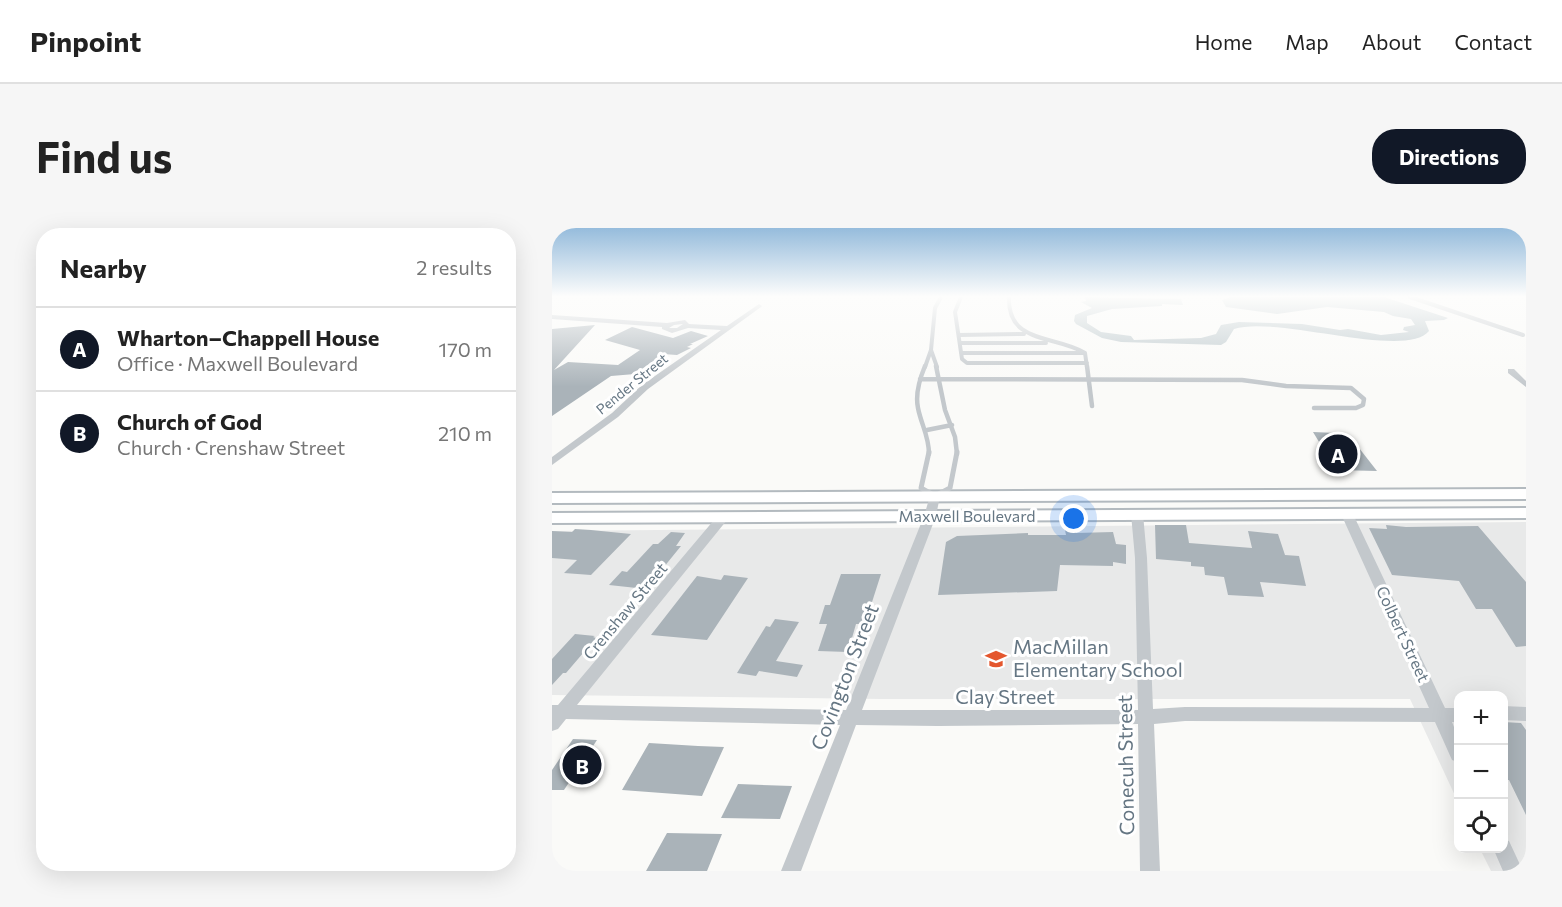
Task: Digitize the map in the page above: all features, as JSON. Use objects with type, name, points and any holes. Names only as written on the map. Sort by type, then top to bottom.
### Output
[{"type":"main road","name":"Maxwell Boulevard","points":[[552,498],[1526,494]]},
{"type":"main road","points":[[552,505],[602,498]]},
{"type":"main road","name":"Maxwell Boulevard","points":[[552,518],[1526,513]]},
{"type":"street","points":[[708,327],[729,328]]},
{"type":"street","name":"Pender Street","points":[[552,462],[615,415],[645,387],[729,328]]},
{"type":"street","points":[[1511,371],[1526,385]]},
{"type":"street","name":"Covington Street","points":[[791,871],[930,516],[935,496]]},
{"type":"street","name":"Conecuh Street","points":[[1137,514],[1150,871]]},
{"type":"street","name":"Colbert Street","points":[[1347,514],[1454,745]]},
{"type":"street","name":"Crenshaw Street","points":[[552,724],[557,712],[723,517]]},
{"type":"street","name":"Clay Street","points":[[557,712],[938,718],[1146,717],[1185,714],[1454,715]]},
{"type":"street","points":[[1508,714],[1526,714]]},
{"type":"street","points":[[1504,853],[1513,871]]},
{"type":"lane","points":[[931,350],[940,379],[945,410],[952,425],[957,454],[950,488],[935,496],[921,488],[929,455],[927,430],[917,406],[920,379],[931,350],[933,327]]},
{"type":"lane","points":[[958,327],[962,359],[967,363],[1087,363]]},
{"type":"lane","points":[[1018,327],[1026,334]]},
{"type":"lane","points":[[1499,327],[1523,335]]},
{"type":"lane","points":[[959,334],[1026,334],[1070,343],[1085,353],[1092,406]]},
{"type":"lane","points":[[960,343],[1070,343]]},
{"type":"lane","points":[[961,353],[1085,353]]},
{"type":"lane","points":[[920,379],[1202,378],[1242,380],[1286,386],[1337,386],[1351,388],[1364,399],[1364,405],[1356,408],[1314,408]]},
{"type":"lane","points":[[927,430],[952,425]]},
{"type":"shaded area","points":[[1082,327],[1093,327],[1101,332],[1131,336],[1134,340],[1201,338],[1216,334],[1220,327],[1247,327],[1234,329],[1226,342],[1221,345],[1121,342],[1102,338]]},
{"type":"shaded area","points":[[1279,327],[1348,329],[1381,335],[1409,332],[1403,330],[1404,327],[1427,327],[1429,331],[1415,339],[1394,341]]},
{"type":"shaded area","points":[[1526,522],[1526,871],[1491,871],[1482,853],[1508,853],[1508,691],[1454,691],[1454,793],[1410,699],[882,699],[552,695],[552,531]]},
{"type":"building","points":[[593,327],[554,370],[568,362],[618,365],[640,350],[605,340],[632,327],[673,338],[691,331],[708,336],[690,344],[693,344],[687,347],[691,348],[677,355],[663,354],[635,374],[611,376],[552,416],[552,329]]},
{"type":"building","points":[[1313,432],[1336,433],[1344,438],[1352,439],[1377,471],[1336,470]]},
{"type":"building","points":[[1155,525],[1186,525],[1189,543],[1252,548],[1248,531],[1278,534],[1285,555],[1299,556],[1306,586],[1260,582],[1264,597],[1228,595],[1224,577],[1205,575],[1204,567],[1191,566],[1191,562],[1156,559]]},
{"type":"building","points":[[1386,525],[1478,526],[1526,582],[1526,646],[1516,647],[1492,609],[1476,609],[1459,581],[1392,575],[1369,528],[1387,529]]},
{"type":"building","points":[[575,529],[631,534],[591,575],[564,573],[577,560],[552,558],[552,531],[572,532]]},
{"type":"building","points":[[1065,530],[1076,530],[1076,533],[1113,532],[1116,544],[1126,545],[1126,564],[1113,562],[1113,566],[1060,565],[1057,591],[938,595],[946,542],[957,536],[1028,533],[1028,535],[1066,535]]},
{"type":"building","points":[[671,532],[685,533],[676,546],[681,546],[646,589],[609,585],[622,571],[627,572],[653,544],[658,544]]},
{"type":"building","points":[[841,574],[881,574],[865,624],[856,624],[848,652],[818,651],[827,624],[819,624],[825,605],[830,605]]},
{"type":"building","points":[[724,575],[748,578],[707,640],[651,635],[697,576],[721,580]]},
{"type":"building","points":[[775,619],[799,622],[776,661],[803,665],[797,677],[759,671],[756,676],[737,673],[766,626],[770,627]]},
{"type":"building","points":[[575,634],[596,638],[566,673],[563,673],[552,685],[552,659]]},
{"type":"building","points":[[1508,722],[1521,723],[1526,730],[1526,815],[1509,780]]},
{"type":"building","points":[[573,739],[597,740],[564,790],[552,790],[552,770]]},
{"type":"building","points":[[649,743],[724,747],[702,796],[622,790]]},
{"type":"building","points":[[738,784],[792,786],[780,819],[721,818]]},
{"type":"building","points":[[667,833],[722,834],[707,871],[646,871]]},
{"type":"place","name":"Wharton–Chappell House","points":[[1338,454]]},
{"type":"place","name":"MacMillan Elementary School","points":[[996,659]]},
{"type":"place","name":"Church of God","points":[[582,765]]}]
